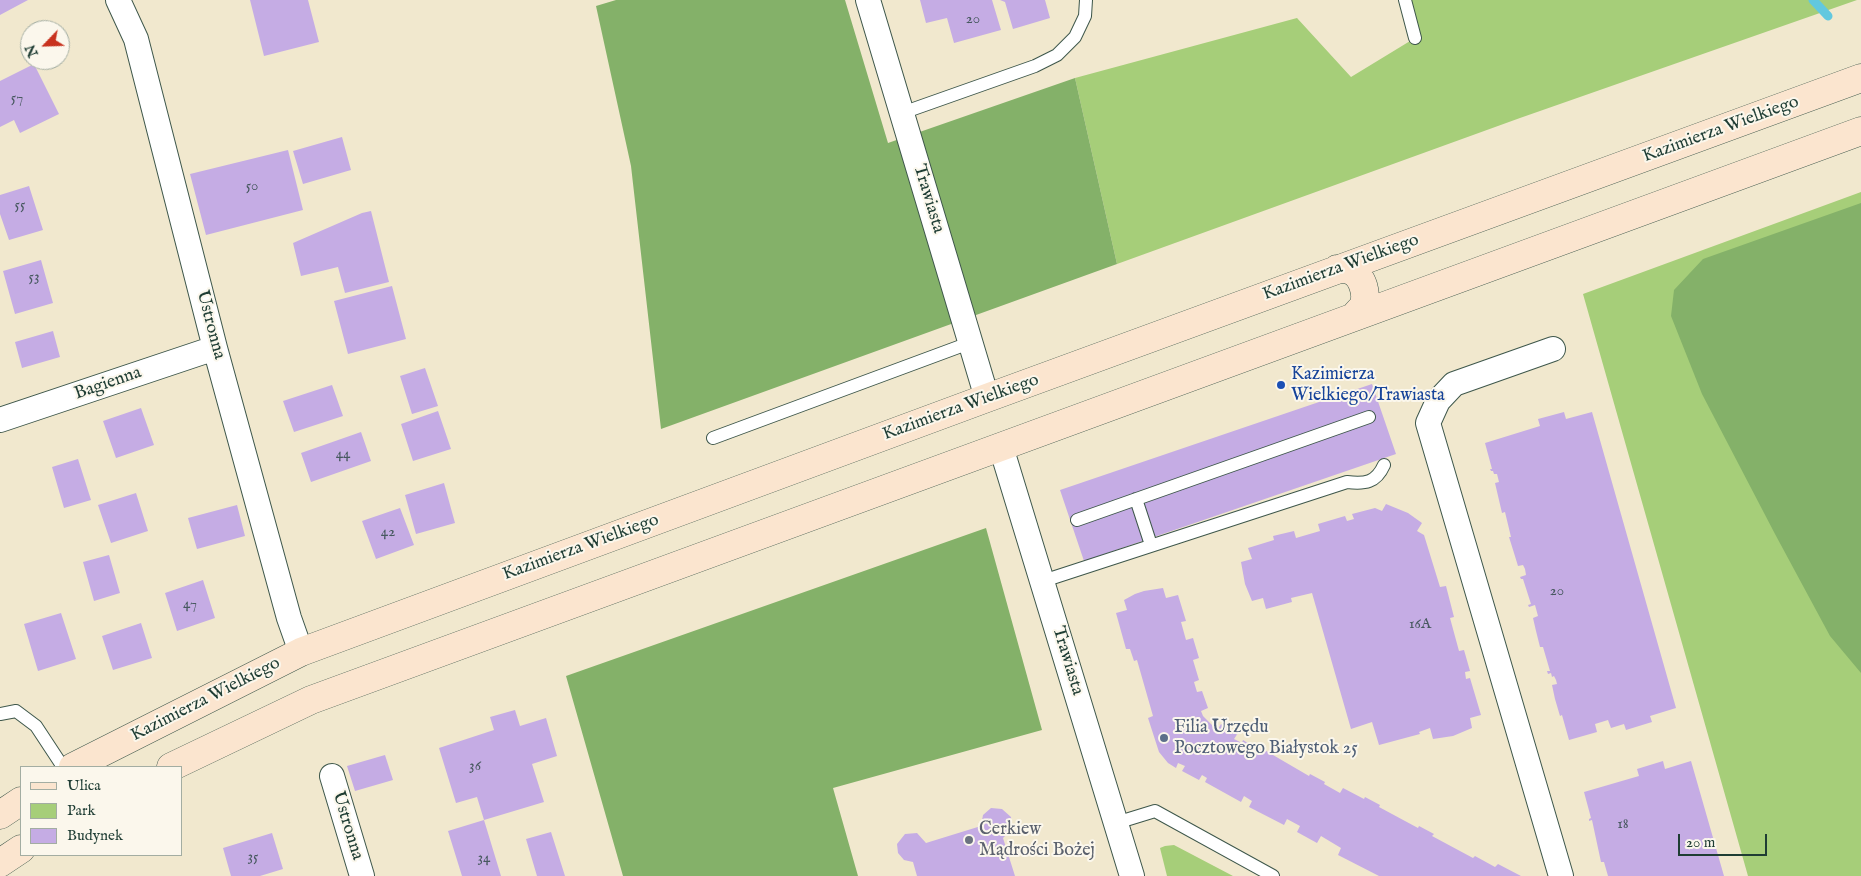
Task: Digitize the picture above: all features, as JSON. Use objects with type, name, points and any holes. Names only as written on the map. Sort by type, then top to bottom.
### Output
[{"type":"main road","name":"Kazimierza Wielkiego","points":[[75,766],[300,652],[1861,78]]},
{"type":"main road","points":[[173,766],[311,700],[1354,316],[1861,132]]},
{"type":"main road","points":[[1337,270],[1348,270],[1354,273],[1364,289],[1365,298],[1362,307],[1354,316]]},
{"type":"main road","points":[[0,815],[20,802]]},
{"type":"main road","points":[[0,863],[20,850]]},
{"type":"street","name":"Ustronna","points":[[118,0],[136,39],[216,348],[289,618],[300,652]]},
{"type":"street","name":"Trawiasta","points":[[868,0],[972,342],[987,398]]},
{"type":"street","name":"Bagienna","points":[[0,420],[216,348]]},
{"type":"street","points":[[1553,349],[1454,384],[1438,401],[1428,423],[1562,876]]},
{"type":"street","name":"Trawiasta","points":[[1001,447],[1132,876]]},
{"type":"street","name":"Ustronna","points":[[332,776],[362,876]]},
{"type":"lane","points":[[902,113],[1035,66],[1057,55],[1074,37],[1085,16],[1086,0]]},
{"type":"lane","points":[[1404,0],[1415,38]]},
{"type":"lane","points":[[713,438],[972,342]]},
{"type":"lane","points":[[1077,520],[1369,417]]},
{"type":"lane","points":[[1043,581],[1347,482],[1362,484],[1374,480],[1384,465]]},
{"type":"lane","points":[[1136,499],[1152,545]]},
{"type":"lane","points":[[0,714],[16,711],[36,726],[62,766]]},
{"type":"lane","points":[[1116,823],[1155,811],[1272,876]]},
{"type":"green space","points":[[616,0],[845,0],[888,143],[1075,78],[1117,264],[661,429],[631,166],[596,6]]},
{"type":"green space","points":[[1401,0],[1857,0],[1520,118],[1117,264],[1075,78],[1297,18],[1351,77],[1415,38]]},
{"type":"green space","points":[[1861,192],[1861,876],[1748,876],[1583,294]]},
{"type":"green space","points":[[1861,203],[1861,673],[1830,636],[1775,534],[1702,394],[1671,316],[1674,290],[1703,259]]},
{"type":"green space","points":[[986,528],[1042,730],[833,788],[858,876],[623,876],[566,676]]},
{"type":"green space","points":[[1174,845],[1233,876],[1167,876],[1160,848]]},
{"type":"building","points":[[0,0],[28,0],[0,15]]},
{"type":"building","points":[[250,0],[308,0],[319,42],[264,56]]},
{"type":"building","points":[[920,0],[992,0],[1001,30],[954,43],[947,18],[926,23]]},
{"type":"building","points":[[1000,0],[1045,0],[1050,18],[1013,29],[1005,2]]},
{"type":"building","points":[[22,70],[37,70],[59,114],[20,133],[14,120],[0,127],[0,81]]},
{"type":"building","points":[[342,137],[351,170],[303,184],[293,151]]},
{"type":"building","points":[[288,150],[303,210],[206,235],[190,174]]},
{"type":"building","points":[[29,186],[43,230],[9,240],[0,214],[0,195]]},
{"type":"building","points":[[371,211],[389,282],[345,293],[338,267],[301,276],[293,243],[362,213]]},
{"type":"building","points":[[41,260],[53,303],[15,314],[3,271]]},
{"type":"building","points":[[392,286],[406,339],[348,354],[334,301]]},
{"type":"building","points":[[53,331],[60,357],[22,368],[15,342]]},
{"type":"building","points":[[425,368],[438,406],[412,414],[400,376]]},
{"type":"building","points":[[1372,384],[1396,454],[1084,561],[1060,490]]},
{"type":"building","points":[[332,385],[343,416],[294,432],[283,401]]},
{"type":"building","points":[[141,408],[154,445],[116,458],[103,421]]},
{"type":"building","points":[[438,411],[451,449],[413,461],[401,424]]},
{"type":"building","points":[[1564,412],[1566,419],[1592,412],[1676,708],[1650,716],[1652,722],[1626,730],[1624,724],[1611,728],[1608,720],[1595,724],[1597,732],[1569,740],[1555,699],[1552,685],[1557,684],[1556,680],[1554,676],[1552,677],[1551,673],[1548,674],[1547,671],[1550,671],[1543,647],[1540,647],[1533,618],[1538,616],[1535,605],[1529,607],[1528,605],[1531,604],[1523,579],[1520,577],[1526,575],[1525,569],[1523,565],[1518,566],[1509,537],[1511,537],[1505,512],[1502,513],[1495,483],[1499,482],[1497,474],[1494,474],[1490,469],[1492,469],[1485,443],[1540,426],[1538,419]]},
{"type":"building","points":[[361,432],[371,461],[311,482],[301,453]]},
{"type":"building","points":[[78,459],[91,500],[64,508],[52,467]]},
{"type":"building","points":[[444,483],[455,523],[416,534],[405,495]]},
{"type":"building","points":[[136,493],[148,531],[111,543],[98,505]]},
{"type":"building","points":[[1386,504],[1408,513],[1422,523],[1417,531],[1424,535],[1440,587],[1446,586],[1454,617],[1450,618],[1459,651],[1464,650],[1470,671],[1465,672],[1466,679],[1470,678],[1481,715],[1470,718],[1472,728],[1453,736],[1433,739],[1430,728],[1419,732],[1420,734],[1379,745],[1372,722],[1351,729],[1312,593],[1291,598],[1292,602],[1266,609],[1263,598],[1252,601],[1245,584],[1241,562],[1252,559],[1248,548],[1274,540],[1273,536],[1294,531],[1296,538],[1320,531],[1318,524],[1345,516],[1347,521],[1354,519],[1352,514],[1375,508],[1382,511]]},
{"type":"building","points":[[237,505],[245,536],[197,549],[188,518]]},
{"type":"building","points":[[400,508],[414,545],[376,559],[362,521]]},
{"type":"building","points":[[109,555],[120,593],[94,601],[83,562]]},
{"type":"building","points":[[203,580],[215,618],[177,631],[165,593]]},
{"type":"building","points":[[1163,588],[1166,598],[1178,595],[1186,621],[1181,622],[1186,640],[1193,638],[1199,658],[1193,660],[1199,680],[1194,682],[1197,692],[1202,691],[1208,708],[1201,711],[1203,716],[1213,726],[1218,729],[1221,724],[1238,733],[1234,739],[1242,743],[1243,740],[1260,751],[1261,748],[1309,776],[1310,774],[1325,782],[1324,784],[1340,793],[1343,788],[1364,799],[1365,797],[1380,805],[1379,807],[1418,828],[1419,826],[1434,834],[1432,836],[1473,858],[1475,856],[1495,867],[1498,864],[1521,876],[1379,876],[1338,855],[1341,848],[1321,836],[1317,843],[1297,832],[1300,826],[1287,819],[1284,825],[1249,807],[1252,801],[1244,796],[1241,802],[1205,782],[1207,778],[1202,775],[1199,780],[1182,771],[1185,766],[1178,763],[1176,768],[1168,763],[1159,752],[1148,718],[1153,716],[1137,660],[1134,661],[1130,649],[1126,649],[1116,613],[1127,610],[1124,600],[1135,594]]},
{"type":"building","points":[[61,613],[76,659],[38,671],[24,624]]},
{"type":"building","points":[[141,623],[152,658],[113,670],[102,636]]},
{"type":"building","points":[[515,710],[520,726],[546,718],[557,756],[532,764],[544,802],[484,820],[477,797],[456,803],[439,748],[494,730],[490,717]]},
{"type":"building","points":[[385,755],[393,780],[355,791],[347,766]]},
{"type":"building","points":[[1663,761],[1665,769],[1691,761],[1724,876],[1608,876],[1604,862],[1601,862],[1592,820],[1589,821],[1591,818],[1584,792],[1639,776],[1637,769]]},
{"type":"building","name":"Cerkiew Mądrości Bożej","points":[[991,808],[1002,809],[1011,817],[1012,829],[1003,838],[1015,876],[917,876],[913,862],[904,860],[898,853],[897,844],[905,834],[917,833],[926,843],[981,826],[983,815]]},
{"type":"building","points":[[484,820],[501,876],[462,876],[448,831]]},
{"type":"building","points":[[551,832],[565,876],[537,876],[526,839]]},
{"type":"building","points":[[272,833],[283,869],[260,876],[231,876],[223,848]]},
{"type":"waterway","points":[[1813,0],[1828,16]]},
{"type":"place","name":"Kazimierza Wielkiego/Trawiasta","points":[[1281,385]]},
{"type":"place","name":"Filia Urzędu Pocztowego Białystok 25","points":[[1164,738]]},
{"type":"place","name":"Cerkiew Mądrości Bożej","points":[[969,840]]}]
